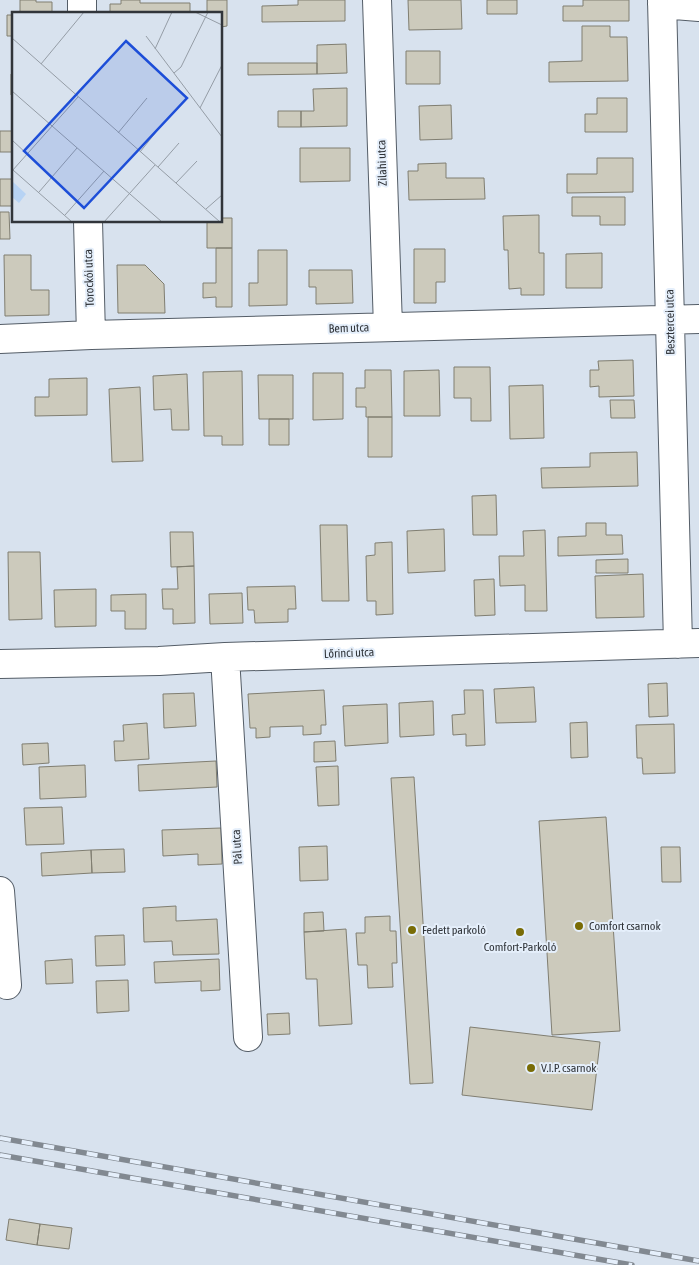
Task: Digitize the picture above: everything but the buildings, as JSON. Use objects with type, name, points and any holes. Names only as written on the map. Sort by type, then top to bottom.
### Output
[{"type":"street","name":"Zilahi utca","points":[[377,0],[388,327]]},
{"type":"street","points":[[662,2],[699,7]]},
{"type":"street","name":"Besztercei utca","points":[[662,2],[670,320],[689,643]]},
{"type":"street","name":"Torockói utca","points":[[88,222],[91,335]]},
{"type":"street","name":"Bem utca","points":[[0,340],[91,335],[699,319]]},
{"type":"street","name":"Lőrinci utca","points":[[0,664],[159,661],[225,657],[689,643]]},
{"type":"street","name":"Pál utca","points":[[225,657],[248,1037]]},
{"type":"street","points":[[0,891],[7,985]]},
{"type":"railway","points":[[0,1138],[699,1261]]},
{"type":"railway","points":[[0,1155],[632,1265]]},
{"type":"place","name":"Comfort csarnok","points":[[579,926]]},
{"type":"place","name":"Fedett parkoló","points":[[412,930]]},
{"type":"place","name":"Comfort-Parkoló","points":[[520,932]]},
{"type":"place","name":"V.I.P. csarnok","points":[[531,1068]]}]
